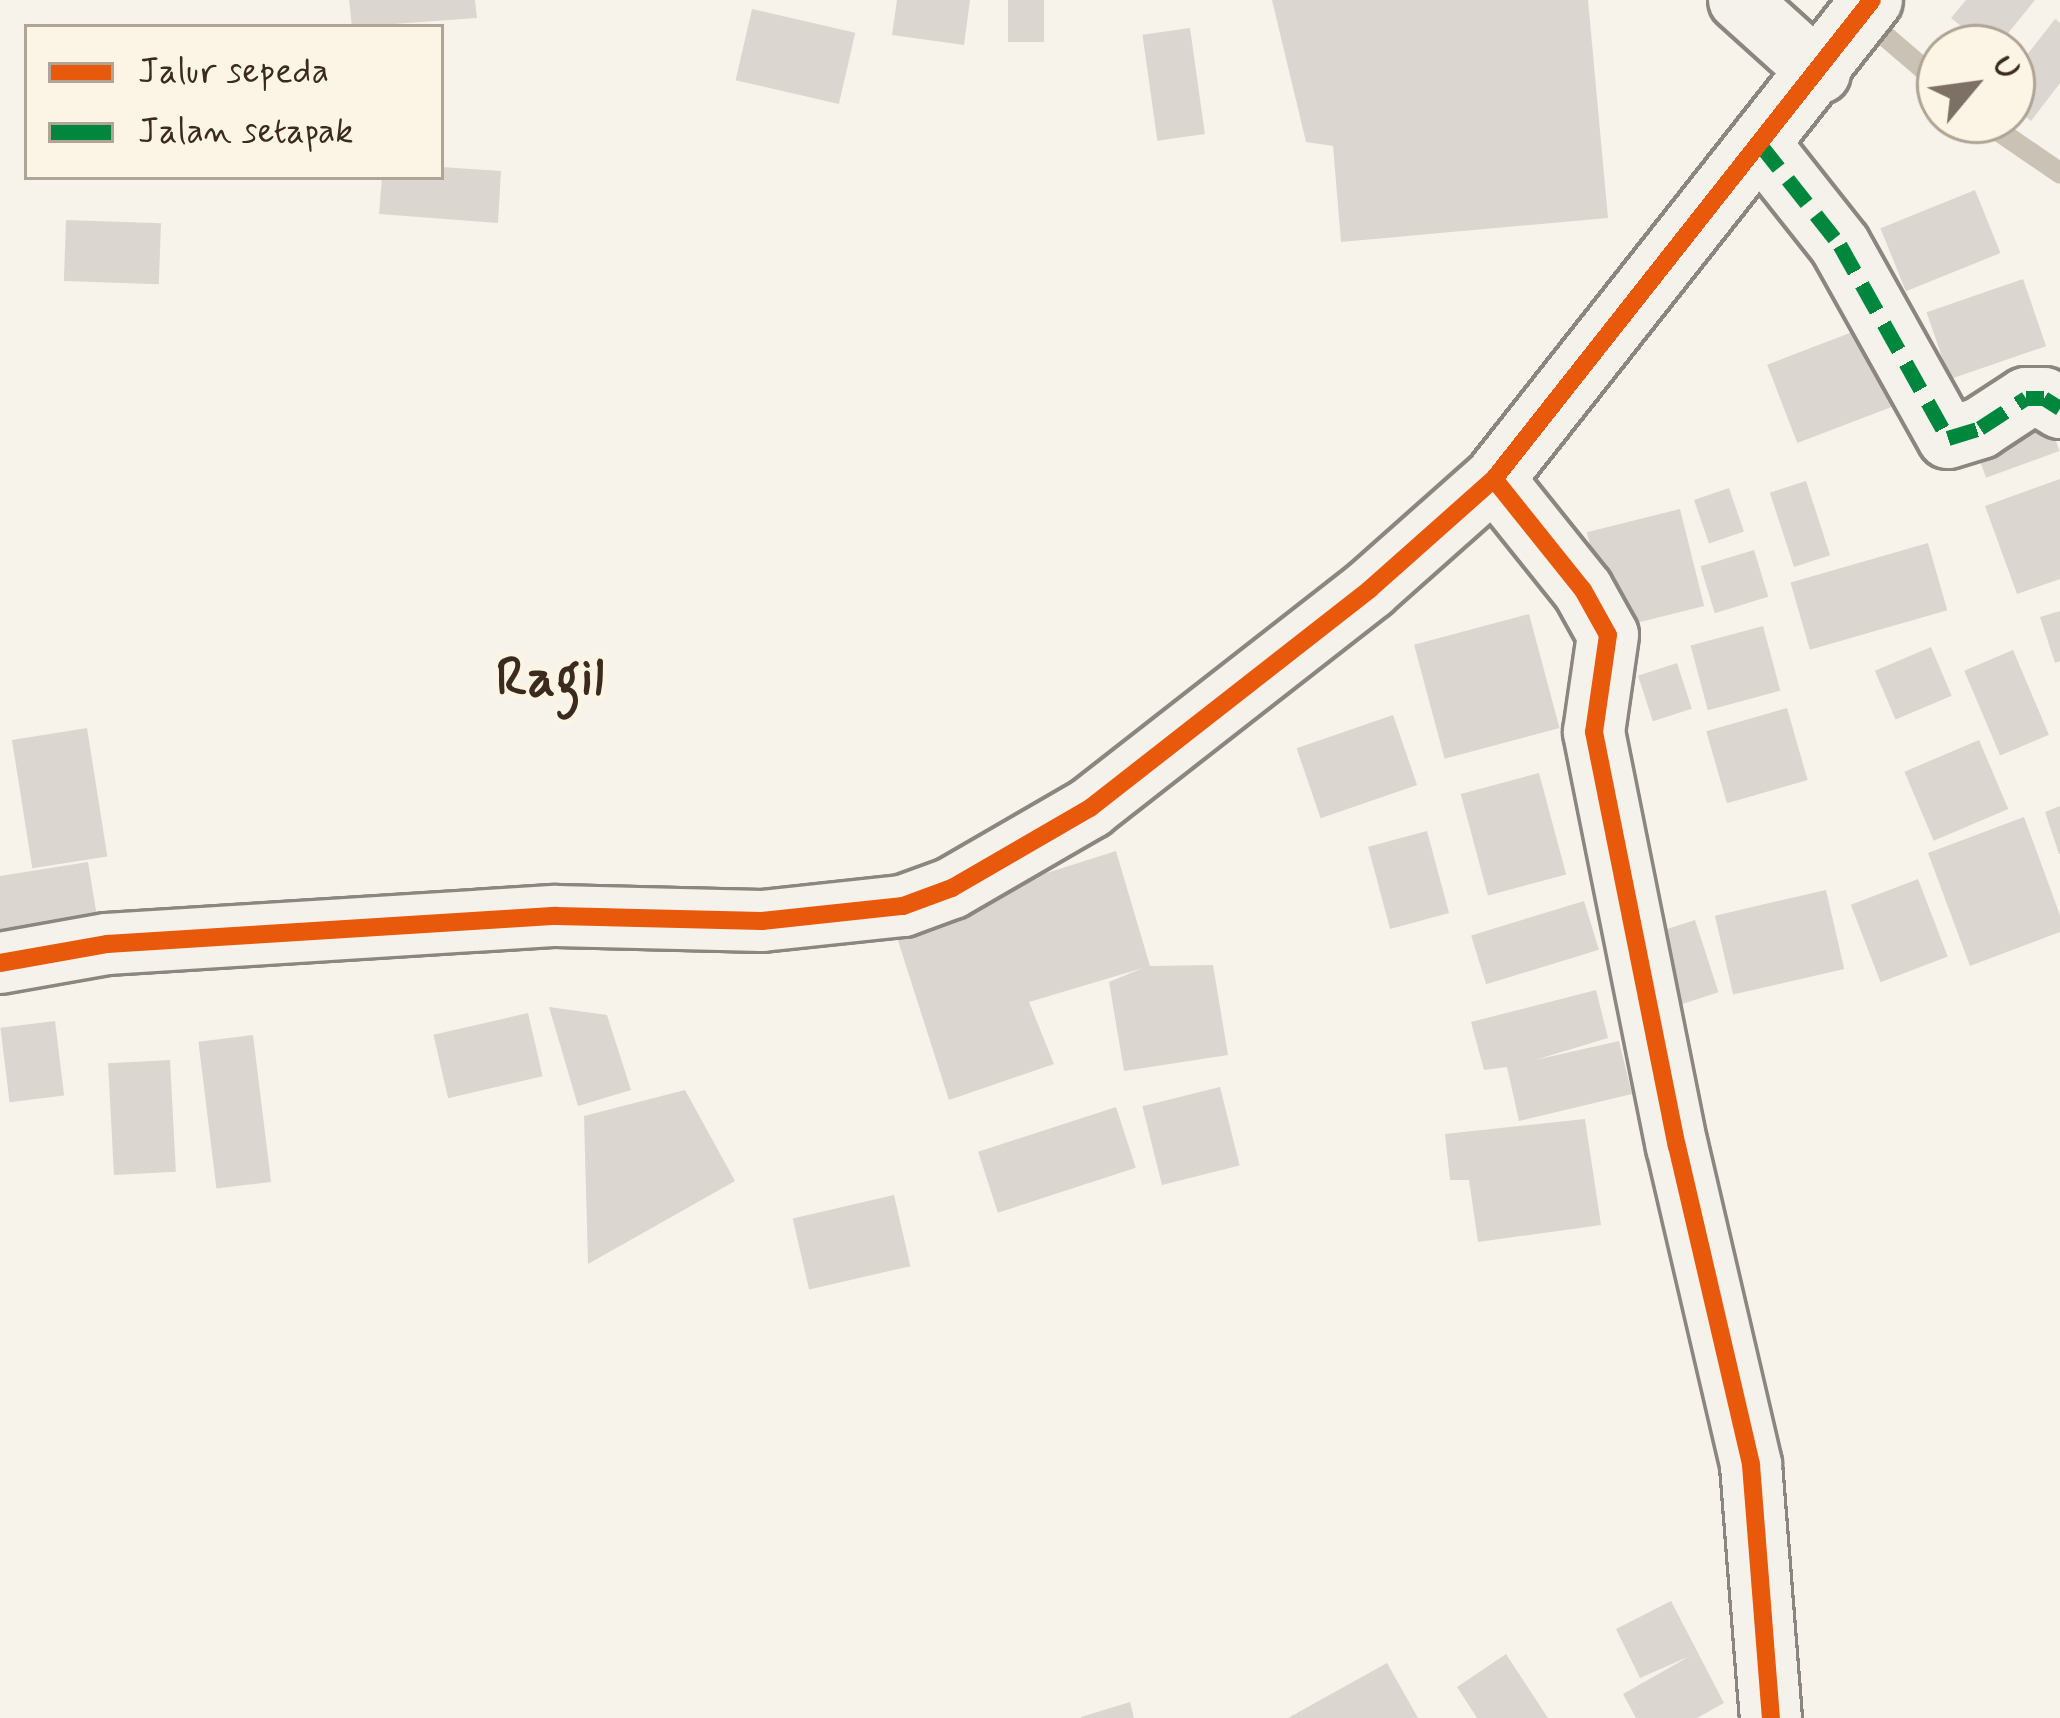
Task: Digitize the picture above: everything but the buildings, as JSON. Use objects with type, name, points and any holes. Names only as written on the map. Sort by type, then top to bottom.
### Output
[{"type":"street","points":[[1739,0],[1826,62]]},
{"type":"street","points":[[0,963],[130,943],[556,916],[762,921],[903,906],[952,888],[1090,808],[1370,589],[1494,479],[1872,0]]},
{"type":"street","points":[[1760,145],[1840,245],[1948,437],[1980,428],[2026,398],[2044,398],[2060,408]]},
{"type":"street","points":[[1494,479],[1583,590],[1608,635],[1594,732],[1677,1146],[1751,1466],[1771,1718]]},
{"type":"waterway","points":[[1864,18],[1916,62]]},
{"type":"waterway","points":[[2018,144],[2060,173]]},
{"type":"marked path","points":[[1760,144],[1840,245],[1948,438],[1980,428],[2026,398],[2044,398],[2060,408]]},
{"type":"cycle path","points":[[0,963],[107,944],[556,916],[762,921],[903,906],[952,888],[1090,808],[1370,589],[1494,479],[1872,0]]},
{"type":"cycle path","points":[[1494,479],[1583,590],[1608,635],[1594,732],[1677,1146],[1751,1465],[1771,1718]]},
{"type":"district","name":"Ragil","points":[[550,680]]}]
